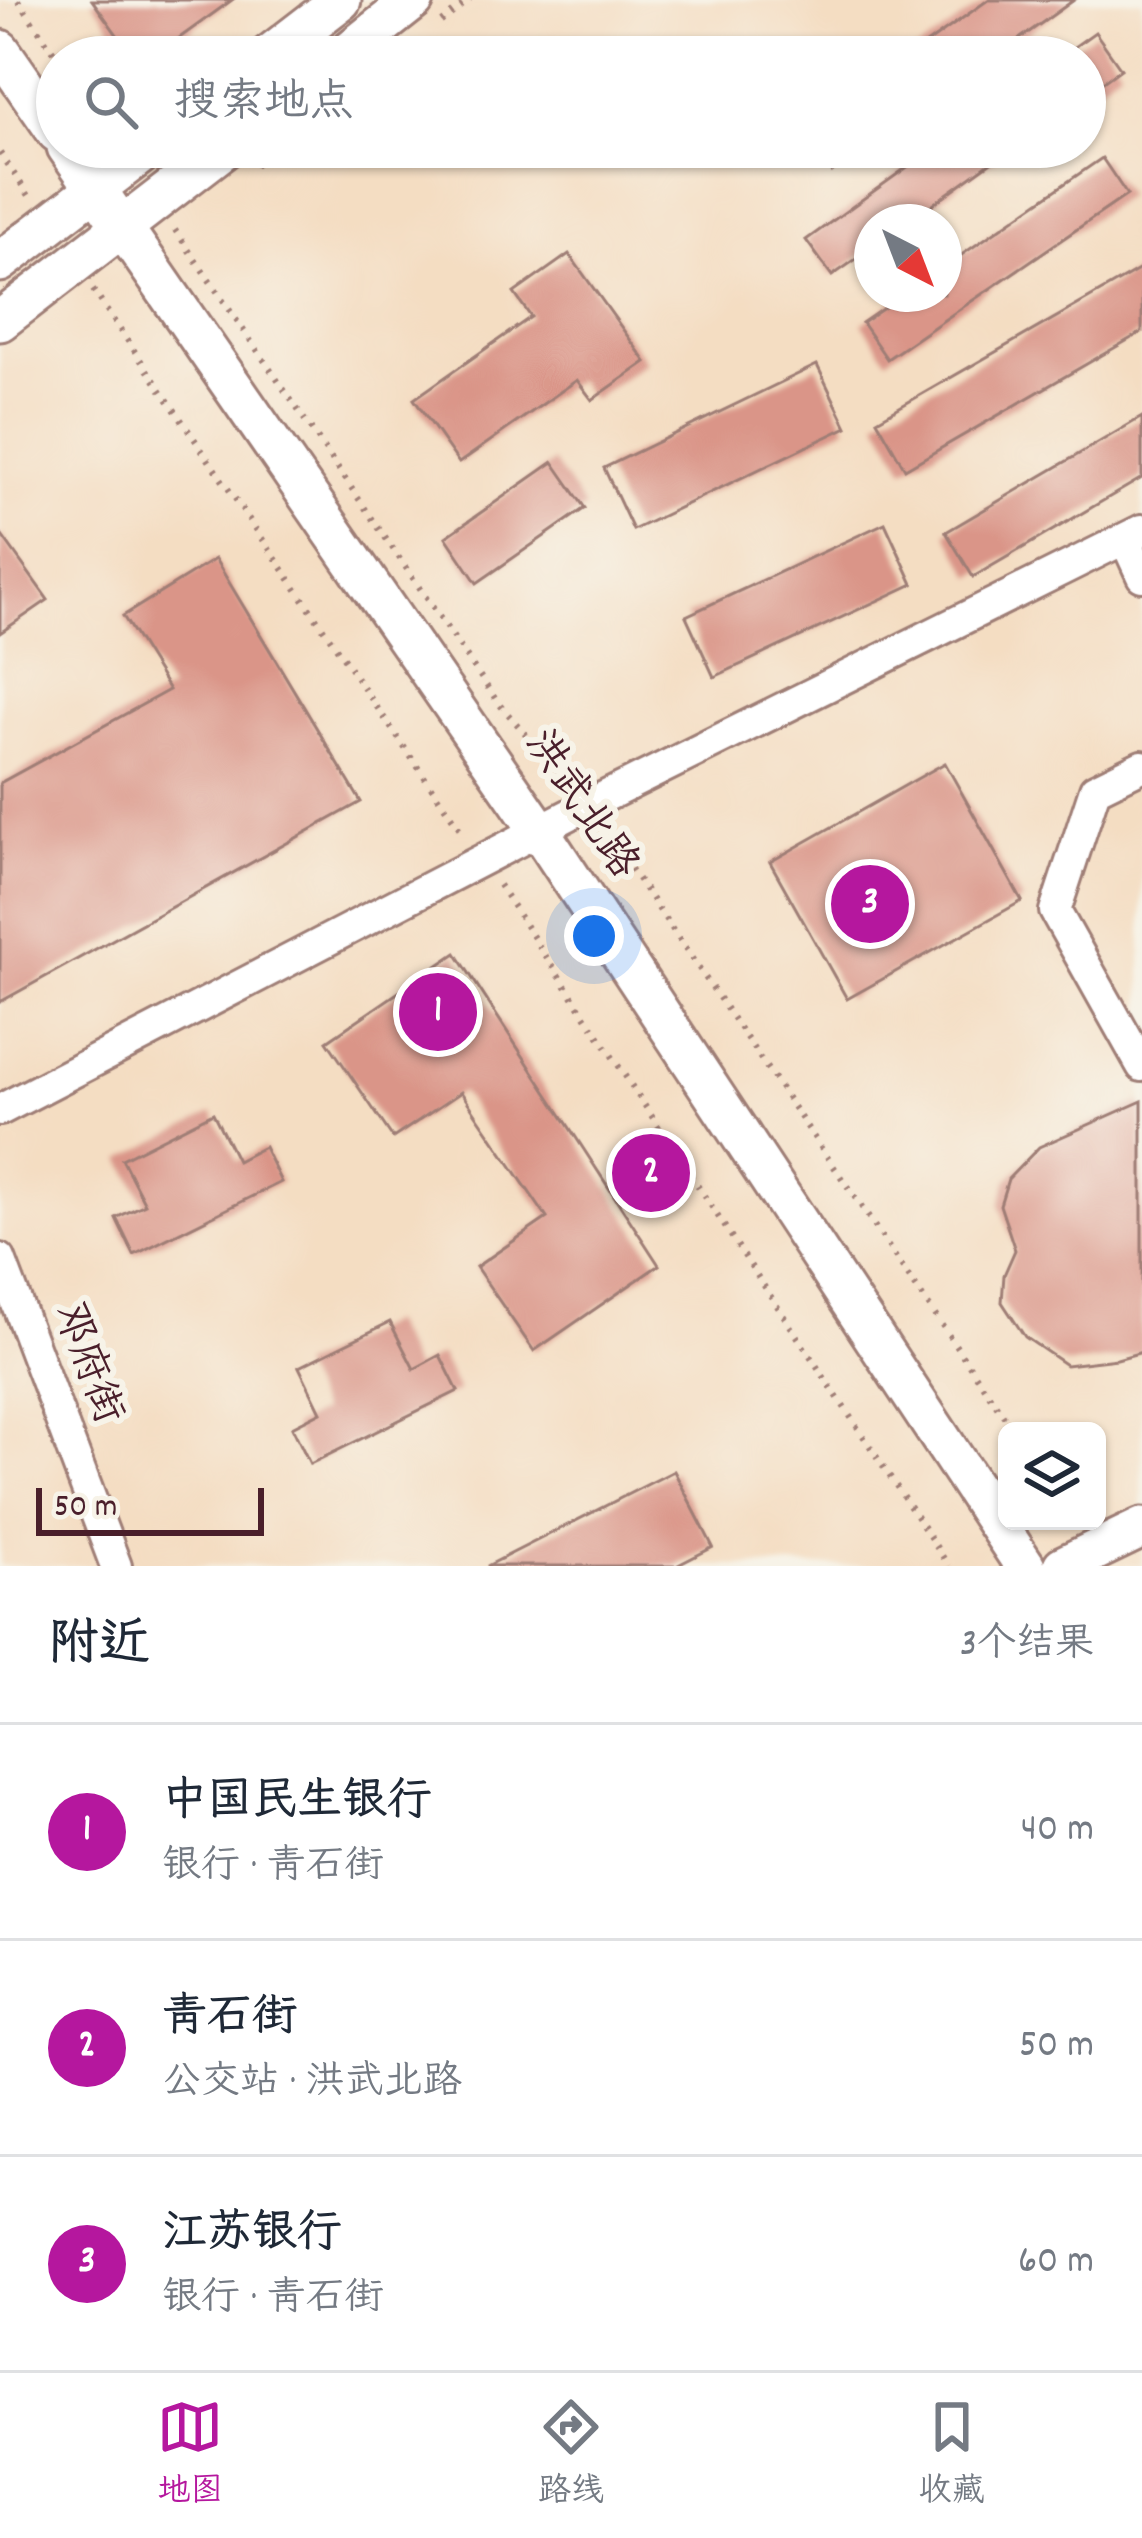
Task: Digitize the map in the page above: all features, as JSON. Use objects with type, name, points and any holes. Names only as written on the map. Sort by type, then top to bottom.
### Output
[{"type":"main road","points":[[294,36],[341,0]]},
{"type":"main road","points":[[369,36],[414,0]]},
{"type":"main road","points":[[0,50],[36,102]]},
{"type":"main road","name":"洪武北路","points":[[82,168],[539,830],[1025,1566]]},
{"type":"main road","points":[[0,262],[122,168]]},
{"type":"main road","points":[[0,320],[199,168]]},
{"type":"main road","points":[[1063,1566],[1142,1528]]},
{"type":"street","points":[[0,1110],[539,830],[1134,535],[1142,576]]},
{"type":"street","points":[[1142,766],[1095,789],[1055,911],[1142,1066]]},
{"type":"street","name":"邓府街","points":[[0,1259],[116,1566]]},
{"type":"path","points":[[18,0],[43,36]]},
{"type":"building","points":[[92,0],[232,0],[182,36],[118,36]]},
{"type":"building","points":[[988,0],[1074,0],[1023,36],[937,36]]},
{"type":"building","points":[[1106,48],[1121,69],[1106,80]]},
{"type":"building","points":[[1106,164],[1127,195],[962,308],[962,255],[1088,168],[1106,168]]},
{"type":"building","points":[[906,168],[983,168],[933,204],[856,204]]},
{"type":"building","points":[[854,205],[854,261],[832,276],[806,240]]},
{"type":"building","points":[[569,254],[646,362],[592,400],[577,380],[459,463],[414,399],[531,317],[514,293]]},
{"type":"building","points":[[1142,268],[1142,332],[905,469],[877,420]]},
{"type":"building","points":[[878,312],[956,312],[887,359],[862,323]]},
{"type":"building","points":[[817,365],[847,427],[633,530],[604,468]]},
{"type":"building","points":[[1142,417],[1142,478],[973,577],[946,532]]},
{"type":"building","points":[[553,462],[585,508],[477,583],[446,537]]},
{"type":"building","points":[[885,523],[913,584],[714,677],[686,616]]},
{"type":"building","points":[[0,533],[48,600],[0,633]]},
{"type":"building","points":[[215,559],[361,802],[0,1002],[0,783],[169,690],[123,616]]},
{"type":"building","points":[[945,763],[1022,901],[847,999],[770,862]]},
{"type":"building","points":[[456,953],[659,1265],[534,1351],[476,1267],[547,1218],[461,1092],[393,1138],[327,1041]]},
{"type":"building","points":[[1142,1101],[1142,1352],[1066,1365],[1025,1337],[1002,1302],[1004,1275],[1015,1250],[1000,1205],[1008,1179],[1039,1147]]},
{"type":"building","points":[[213,1113],[237,1161],[264,1147],[281,1182],[134,1255],[116,1218],[145,1204],[122,1159]]},
{"type":"building","points":[[390,1322],[414,1369],[440,1355],[458,1391],[310,1464],[292,1427],[321,1412],[299,1367]]},
{"type":"building","points":[[674,1471],[713,1547],[676,1566],[487,1566]]},
{"type":"place","name":"江苏银行","points":[[870,904]]},
{"type":"place","name":"中国民生银行","points":[[438,1012]]},
{"type":"place","name":"青石街","points":[[651,1173]]}]
